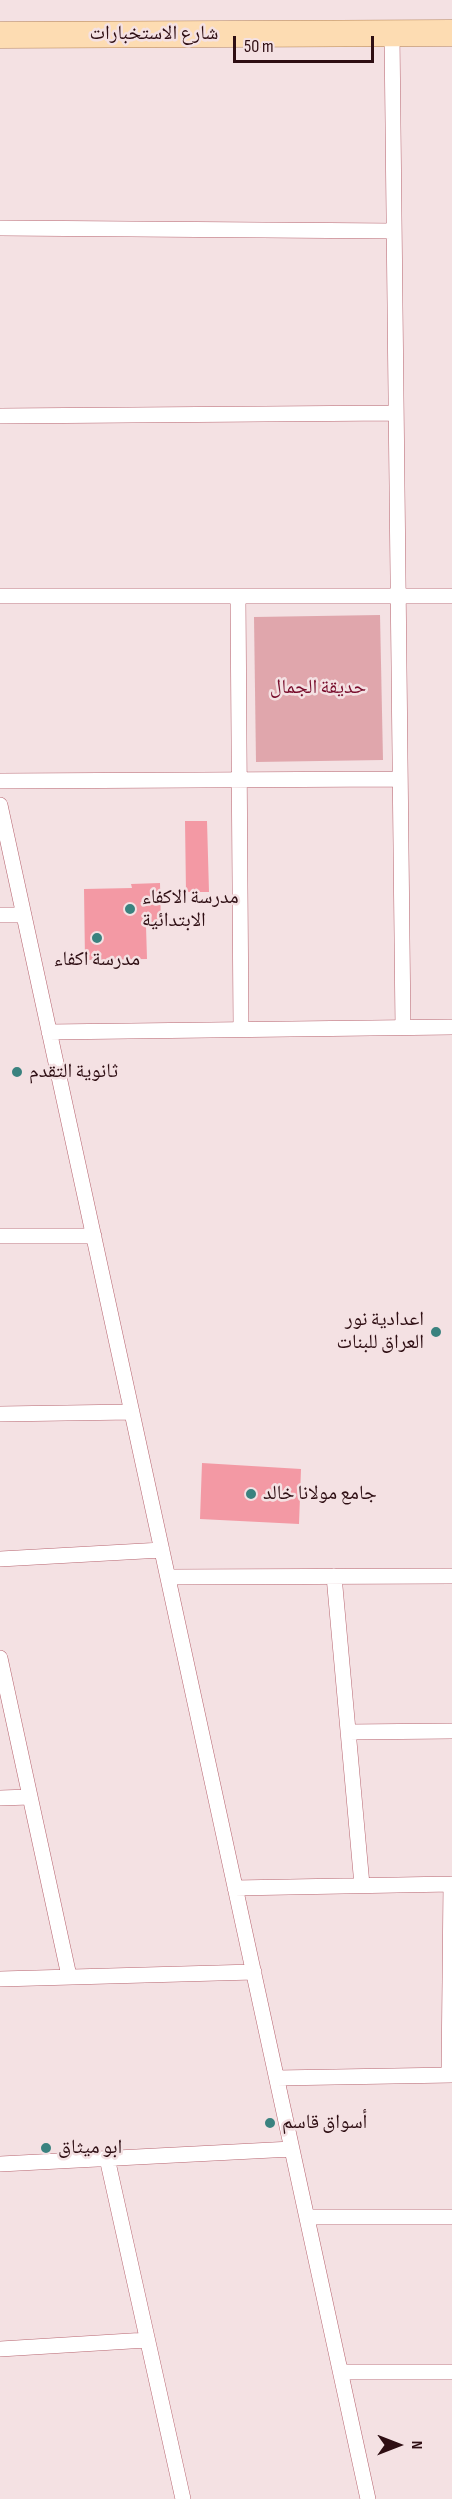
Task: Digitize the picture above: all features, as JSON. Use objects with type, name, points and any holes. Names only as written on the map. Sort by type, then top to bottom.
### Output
[{"type":"main road","name":"شارع الاستخبارات","points":[[0,35],[452,33]]},
{"type":"street","points":[[392,34],[403,1027]]},
{"type":"street","points":[[0,228],[394,231]]},
{"type":"street","points":[[0,417],[396,413]]},
{"type":"street","points":[[0,596],[452,596]]},
{"type":"street","points":[[238,596],[241,1029]]},
{"type":"street","points":[[0,781],[400,779]]},
{"type":"street","points":[[0,805],[368,2499]]},
{"type":"street","points":[[0,915],[24,915]]},
{"type":"street","points":[[49,1032],[452,1027]]},
{"type":"street","points":[[0,1236],[94,1236]]},
{"type":"street","points":[[0,1414],[132,1412]]},
{"type":"street","points":[[0,1559],[162,1550]]},
{"type":"street","points":[[334,1576],[362,1885]]},
{"type":"street","points":[[168,1577],[452,1576]]},
{"type":"street","points":[[0,1658],[69,1976]]},
{"type":"street","points":[[348,1732],[452,1731]]},
{"type":"street","points":[[0,1798],[30,1797]]},
{"type":"street","points":[[236,1888],[451,1884],[450,2075],[277,2078]]},
{"type":"street","points":[[0,1979],[254,1972]]},
{"type":"street","points":[[0,2164],[292,2149]]},
{"type":"street","points":[[107,2158],[183,2499]]},
{"type":"street","points":[[307,2217],[452,2217]]},
{"type":"street","points":[[0,2349],[147,2340]]},
{"type":"street","points":[[341,2372],[452,2372]]},
{"type":"green space","name":"حديقة الجمال","points":[[380,615],[383,760],[256,762],[254,617]]},
{"type":"building","points":[[185,821],[207,821],[209,892],[186,892]]},
{"type":"building","name":"مدرسة اكفاء","points":[[160,883],[161,926],[146,926],[147,959],[85,960],[84,889],[132,888],[131,884]]},
{"type":"building","name":"جامع مولانا خالد","points":[[202,1463],[301,1469],[299,1524],[200,1519]]},
{"type":"place","name":"مدرسة الاكفاء الابتدائية","points":[[130,909]]},
{"type":"place","name":"مدرسة اكفاء","points":[[97,938]]},
{"type":"place","name":"ثانوية التقدم","points":[[17,1072]]},
{"type":"place","name":"اعدادية نور العراق للبنات","points":[[436,1332]]},
{"type":"place","name":"جامع مولانا خالد","points":[[251,1494]]},
{"type":"place","name":"أسواق قاسم","points":[[270,2123]]},
{"type":"place","name":"ابو ميثاق","points":[[46,2148]]}]
